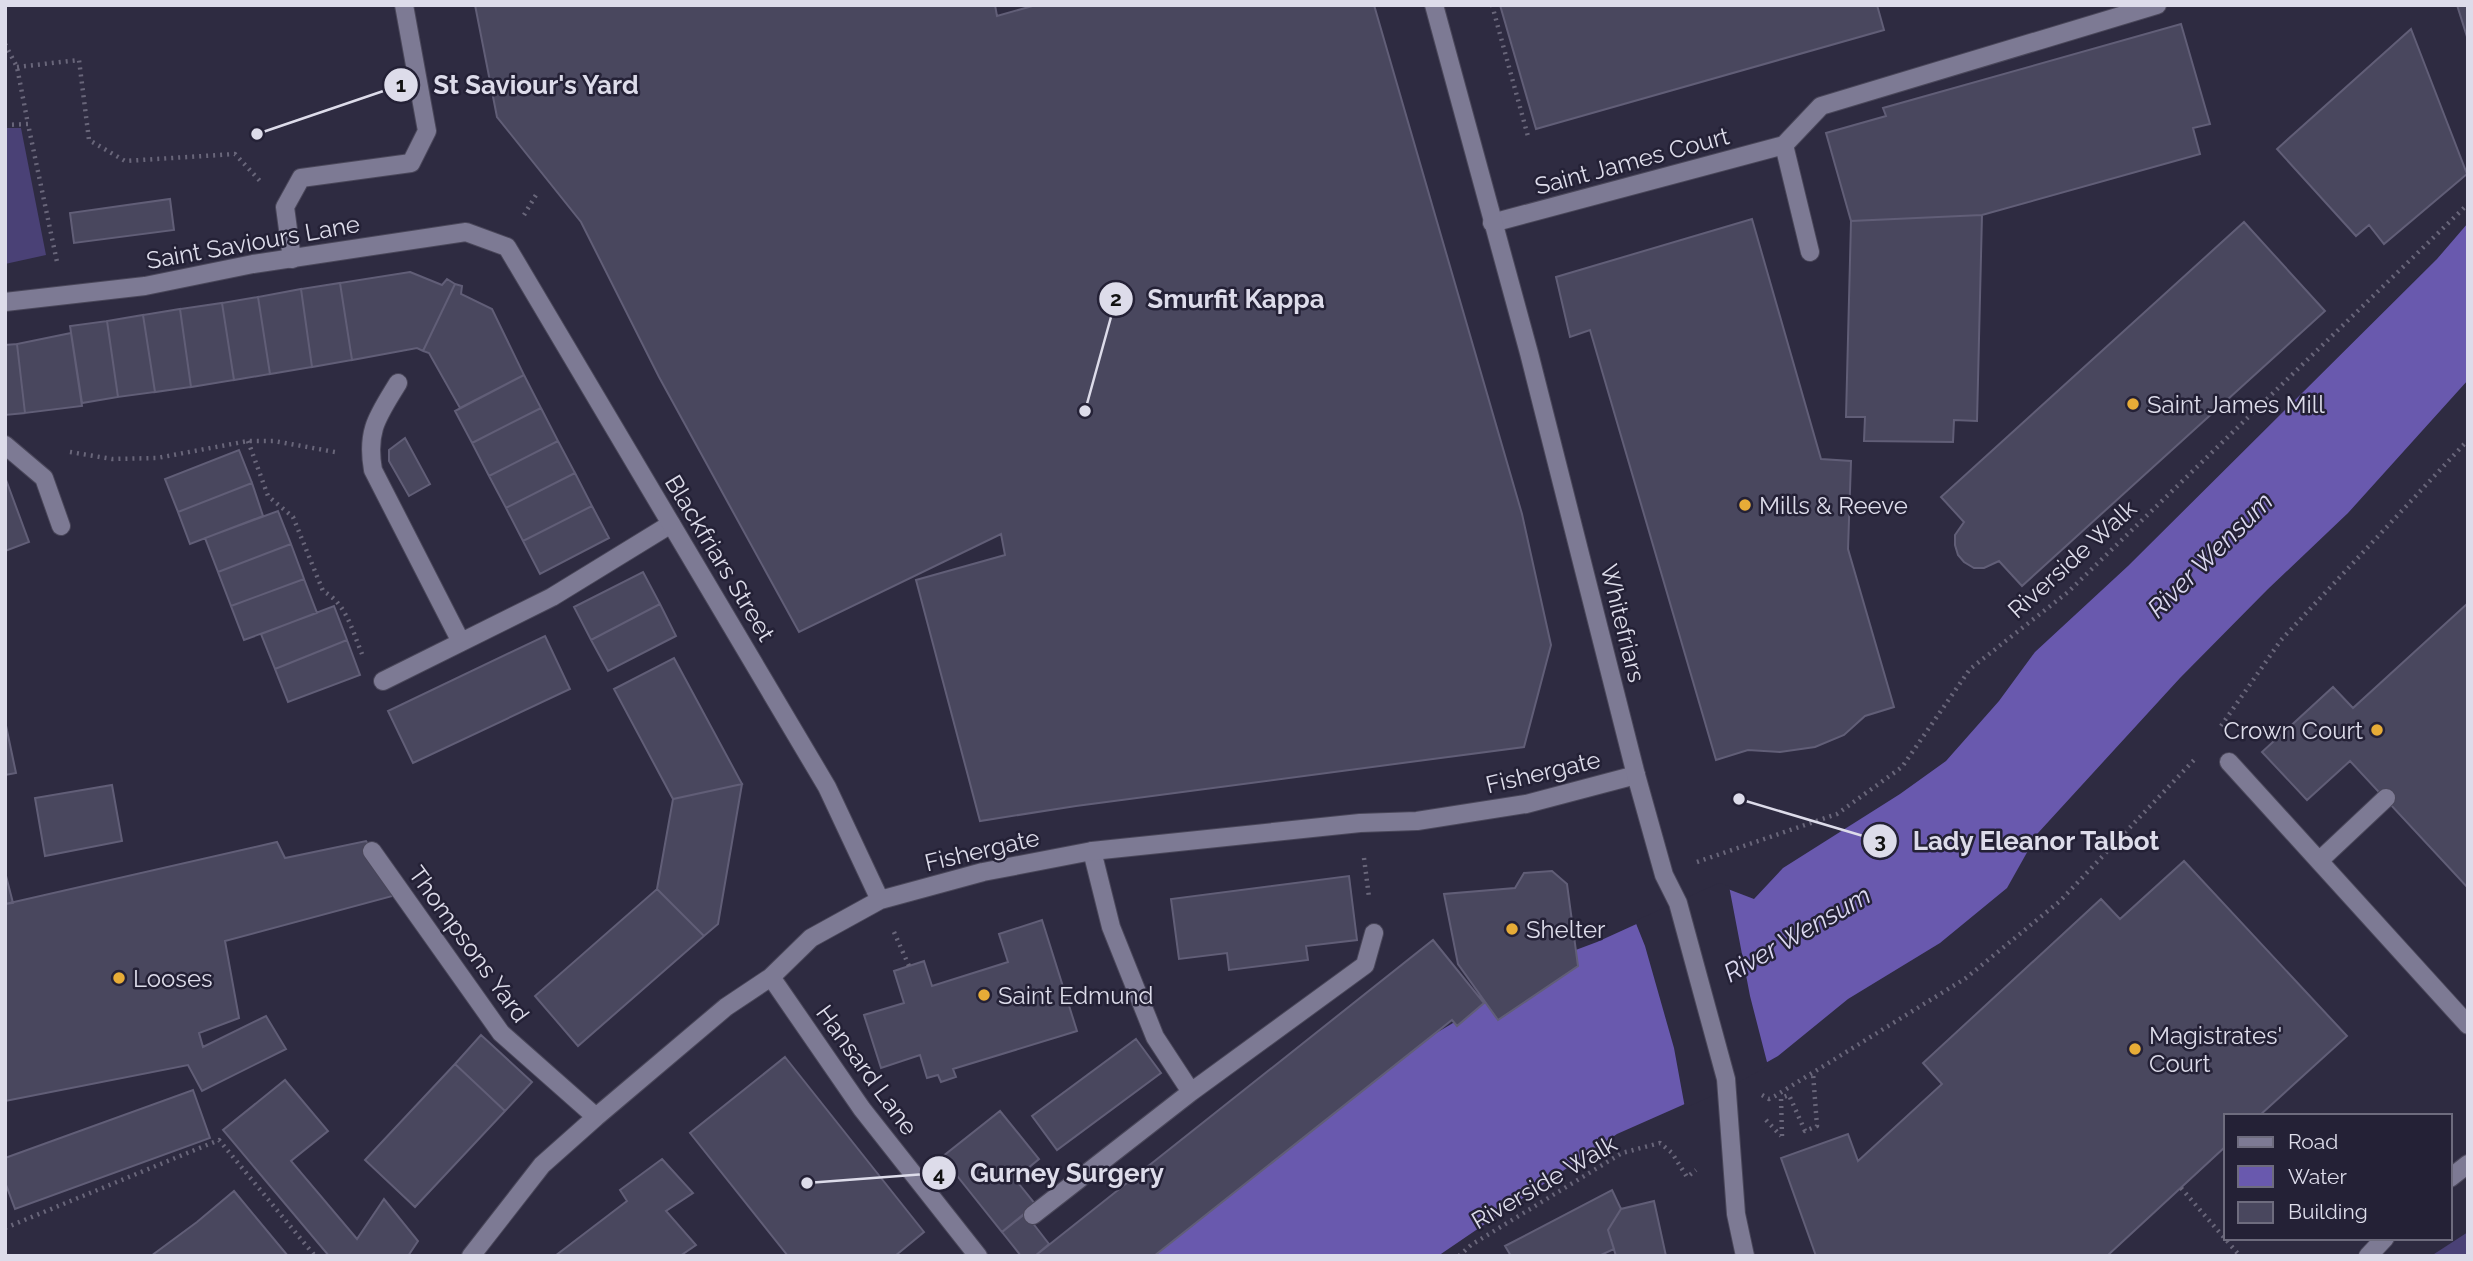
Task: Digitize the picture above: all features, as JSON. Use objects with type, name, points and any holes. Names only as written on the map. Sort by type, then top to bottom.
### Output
[{"type":"street","points":[[292,259],[285,207],[301,178],[411,163],[427,131],[404,5]]},
{"type":"street","name":"Whitefriars","points":[[1434,5],[1529,353],[1636,775],[1664,875],[1678,903],[1726,1079],[1736,1214],[1745,1256]]},
{"type":"street","points":[[1810,252],[1784,145],[1822,106],[2157,5]]},
{"type":"street","name":"Saint James Court","points":[[1492,223],[1784,145]]},
{"type":"street","name":"Saint Saviours Lane","points":[[5,302],[145,286],[253,264],[466,232],[507,247]]},
{"type":"street","name":"Blackfriars Street","points":[[507,247],[827,787],[880,900]]},
{"type":"street","points":[[398,383],[375,422],[369,449],[373,470],[461,642]]},
{"type":"street","points":[[5,445],[44,478],[61,526]]},
{"type":"street","points":[[383,681],[552,597],[671,524]]},
{"type":"street","points":[[2229,762],[2468,1025]]},
{"type":"street","name":"Fishergate","points":[[471,1256],[542,1165],[596,1116],[726,1007],[771,977],[811,938],[880,900],[983,872],[1092,851],[1360,823],[1417,821],[1526,804],[1636,775]]},
{"type":"street","points":[[2319,861],[2386,798]]},
{"type":"street","name":"Thompsons Yard","points":[[372,851],[501,1033],[596,1116]]},
{"type":"street","points":[[1092,851],[1111,927],[1155,1037],[1191,1092]]},
{"type":"street","points":[[1033,1215],[1191,1092],[1365,965],[1374,933]]},
{"type":"street","name":"Hansard Lane","points":[[771,977],[862,1109],[978,1256]]},
{"type":"street","points":[[2368,1256],[2383,1240]]},
{"type":"path","points":[[1492,5],[1529,139]]},
{"type":"path","points":[[5,44],[17,68],[56,257],[61,296]]},
{"type":"path","points":[[17,68],[79,60],[89,140],[125,161],[236,154],[285,207]]},
{"type":"path","points":[[5,124],[28,124]]},
{"type":"path","name":"Riverside Walk","points":[[1664,875],[1837,814],[1902,766],[1970,669],[2068,592],[2468,204]]},
{"type":"path","points":[[2215,736],[2281,640],[2468,440]]},
{"type":"path","points":[[66,451],[112,459],[157,458],[248,442],[274,442],[352,455],[371,455]]},
{"type":"path","points":[[248,442],[268,496],[293,517],[323,591],[334,597],[344,609],[368,666],[383,681]]},
{"type":"path","points":[[1775,1096],[1966,978],[2060,901],[2199,756]]},
{"type":"path","points":[[1360,823],[1374,933]]},
{"type":"path","points":[[1782,1136],[1781,1098],[1789,1095],[1805,1131],[1817,1126],[1813,1073]]},
{"type":"path","points":[[5,1228],[219,1140],[315,1256]]},
{"type":"path","name":"Riverside Walk","points":[[1459,1256],[1471,1245],[1622,1153],[1660,1143],[1672,1153],[1687,1177],[1704,1164]]},
{"type":"path","points":[[2180,1188],[2224,1238]]},
{"type":"path","points":[[2226,1240],[2240,1256]]},
{"type":"shaded area","points":[[5,128],[21,128],[46,255],[5,264]]},
{"type":"shaded area","points":[[2468,1232],[2468,1256],[2431,1256]]},
{"type":"water","name":"River Wensum","points":[[2468,223],[2468,380],[2348,513],[2180,678],[2038,833],[2007,888],[1940,943],[1848,999],[1778,1056],[1721,1088],[1617,1134],[1438,1256],[1143,1256],[1366,1075],[1463,1017],[1533,966],[1597,942],[1720,886],[1754,899],[1783,868],[1900,794],[1946,761],[1999,701],[2035,652],[2128,566],[2437,259]]},
{"type":"pier","points":[[1719,883],[1729,886],[1750,996],[1768,1066],[1685,1108],[1674,1048],[1645,946],[1635,921]]},
{"type":"building","points":[[475,5],[995,5],[997,16],[1036,5],[1374,5],[1522,514],[1551,645],[1524,747],[980,821],[916,580],[1005,555],[1001,534],[799,632],[659,377],[581,222],[497,117]]},
{"type":"building","points":[[1500,5],[1877,5],[1884,30],[1536,129]]},
{"type":"building","points":[[2457,5],[2468,5],[2468,40]]},
{"type":"building","points":[[2181,24],[2210,124],[2193,128],[2200,154],[1982,215],[1851,221],[1826,133],[1886,116],[1883,108]]},
{"type":"building","points":[[2411,29],[2467,174],[2384,244],[2369,225],[2356,236],[2277,149]]},
{"type":"building","points":[[170,199],[174,230],[74,243],[70,213]]},
{"type":"building","points":[[1982,215],[1977,421],[1954,420],[1953,442],[1864,441],[1865,417],[1846,417],[1851,221]]},
{"type":"building","name":"Mills & Reeve","points":[[1752,219],[1821,459],[1851,461],[1848,549],[1894,707],[1865,716],[1844,735],[1815,747],[1780,752],[1748,750],[1716,760],[1590,330],[1570,337],[1556,277]]},
{"type":"building","name":"Saint James Mill","points":[[2244,222],[2325,311],[2022,586],[1999,561],[1984,568],[1974,568],[1964,562],[1958,555],[1955,535],[1964,522],[1941,497]]},
{"type":"building","points":[[410,272],[442,285],[447,279],[455,284],[423,351],[417,348],[352,360],[340,283]]},
{"type":"building","points":[[340,283],[352,360],[312,367],[301,289]]},
{"type":"building","points":[[455,284],[462,286],[461,294],[492,309],[524,375],[460,408],[429,353],[423,351]]},
{"type":"building","points":[[301,289],[312,367],[270,374],[258,297]]},
{"type":"building","points":[[258,297],[270,374],[234,380],[222,303]]},
{"type":"building","points":[[222,303],[234,380],[191,387],[180,309]]},
{"type":"building","points":[[180,309],[191,387],[155,392],[143,315]]},
{"type":"building","points":[[143,315],[155,392],[118,397],[107,321]]},
{"type":"building","points":[[107,321],[118,397],[82,403],[70,326]]},
{"type":"building","points":[[71,333],[82,406],[25,413],[17,344]]},
{"type":"building","points":[[17,344],[25,413],[5,415],[5,345]]},
{"type":"building","points":[[524,375],[541,408],[472,443],[455,411]]},
{"type":"building","points":[[541,408],[558,441],[489,476],[472,443]]},
{"type":"building","points":[[405,438],[430,484],[409,496],[389,461],[389,450]]},
{"type":"building","points":[[558,441],[575,473],[506,508],[489,476]]},
{"type":"building","points":[[239,450],[252,483],[178,512],[165,479]]},
{"type":"building","points":[[575,473],[592,506],[523,541],[506,508]]},
{"type":"building","points":[[5,477],[29,542],[5,551]]},
{"type":"building","points":[[252,483],[263,516],[190,544],[178,512]]},
{"type":"building","points":[[592,506],[609,538],[540,574],[523,541]]},
{"type":"building","points":[[278,511],[291,544],[218,572],[205,538]]},
{"type":"building","points":[[291,544],[304,579],[231,606],[218,572]]},
{"type":"building","points":[[643,572],[660,604],[591,640],[574,607]]},
{"type":"building","points":[[304,579],[317,613],[244,640],[231,606]]},
{"type":"building","name":"Crown Court","points":[[2468,603],[2468,888],[2350,761],[2307,800],[2262,752],[2333,687],[2353,708]]},
{"type":"building","points":[[660,604],[676,636],[608,671],[591,640]]},
{"type":"building","points":[[334,606],[347,640],[275,669],[261,634]]},
{"type":"building","points":[[545,636],[570,689],[413,763],[388,711]]},
{"type":"building","points":[[347,640],[360,675],[288,702],[275,669]]},
{"type":"building","points":[[674,658],[742,784],[673,799],[614,689]]},
{"type":"building","points":[[5,721],[16,773],[5,775]]},
{"type":"building","points":[[742,784],[718,924],[704,936],[657,889],[673,799]]},
{"type":"building","points":[[112,785],[122,841],[45,856],[35,798]]},
{"type":"building","name":"Looses","points":[[366,841],[400,894],[225,941],[239,1018],[199,1033],[203,1047],[266,1016],[286,1049],[202,1091],[188,1065],[5,1101],[5,904],[277,842],[285,858]]},
{"type":"building","name":"Magistrates' Court","points":[[2184,861],[2347,1036],[2261,1114],[2224,1114],[2224,1148],[2107,1256],[1816,1256],[1781,1158],[1848,1134],[1858,1161],[1942,1084],[1923,1063],[2101,899],[2120,919]]},
{"type":"building","name":"Shelter","points":[[1552,871],[1567,884],[1578,966],[1498,1020],[1458,964],[1444,894],[1515,888],[1524,873]]},
{"type":"building","points":[[5,872],[13,903],[5,904]]},
{"type":"building","points":[[1349,876],[1357,940],[1306,946],[1308,960],[1229,970],[1227,953],[1179,959],[1171,899]]},
{"type":"building","points":[[657,889],[704,936],[578,1046],[535,996]]},
{"type":"building","name":"Saint Edmund","points":[[1042,920],[1077,1031],[953,1069],[956,1077],[941,1082],[938,1075],[927,1078],[920,1055],[881,1068],[864,1015],[904,1003],[894,971],[924,961],[932,986],[1008,962],[999,934]]},
{"type":"building","points":[[1433,940],[1484,1003],[1457,1026],[1452,1020],[1154,1256],[1035,1256]]},
{"type":"building","points":[[481,1035],[532,1082],[505,1111],[455,1064]]},
{"type":"building","points":[[1136,1039],[1161,1073],[1057,1150],[1032,1116]]},
{"type":"building","points":[[785,1057],[924,1232],[895,1256],[788,1256],[690,1133]]},
{"type":"building","points":[[455,1064],[505,1111],[415,1207],[365,1160]]},
{"type":"building","points":[[285,1080],[328,1131],[291,1161],[357,1239],[384,1199],[418,1241],[408,1256],[329,1256],[223,1130]]},
{"type":"building","points":[[193,1090],[210,1138],[15,1209],[5,1182],[5,1158]]},
{"type":"building","points":[[1000,1111],[1039,1159],[1015,1179],[1036,1205],[1002,1232],[942,1157]]},
{"type":"building","points":[[662,1159],[693,1193],[666,1211],[696,1245],[680,1256],[555,1256],[627,1201],[620,1190]]},
{"type":"building","points":[[1612,1190],[1621,1209],[1608,1230],[1614,1249],[1599,1256],[1511,1256],[1505,1246]]},
{"type":"building","points":[[234,1191],[288,1256],[151,1256],[197,1222]]},
{"type":"building","points":[[1654,1201],[1666,1256],[1616,1256],[1608,1230],[1621,1209]]},
{"type":"building","points":[[1025,1213],[1049,1244],[1035,1256],[1021,1256],[1002,1232]]},
{"type":"place","name":"St Saviour's Yard","points":[[257,134]]},
{"type":"place","name":"Saint James Mill","points":[[2133,404]]},
{"type":"place","name":"Smurfit Kappa","points":[[1085,411]]},
{"type":"place","name":"Mills & Reeve","points":[[1745,505]]},
{"type":"place","name":"Crown Court","points":[[2377,730]]},
{"type":"place","name":"Lady Eleanor Talbot","points":[[1739,799]]},
{"type":"place","name":"Shelter","points":[[1512,929]]},
{"type":"place","name":"Looses","points":[[119,978]]},
{"type":"place","name":"Saint Edmund","points":[[984,995]]},
{"type":"place","name":"Magistrates' Court","points":[[2135,1049]]},
{"type":"place","name":"Gurney Surgery","points":[[807,1183]]}]
